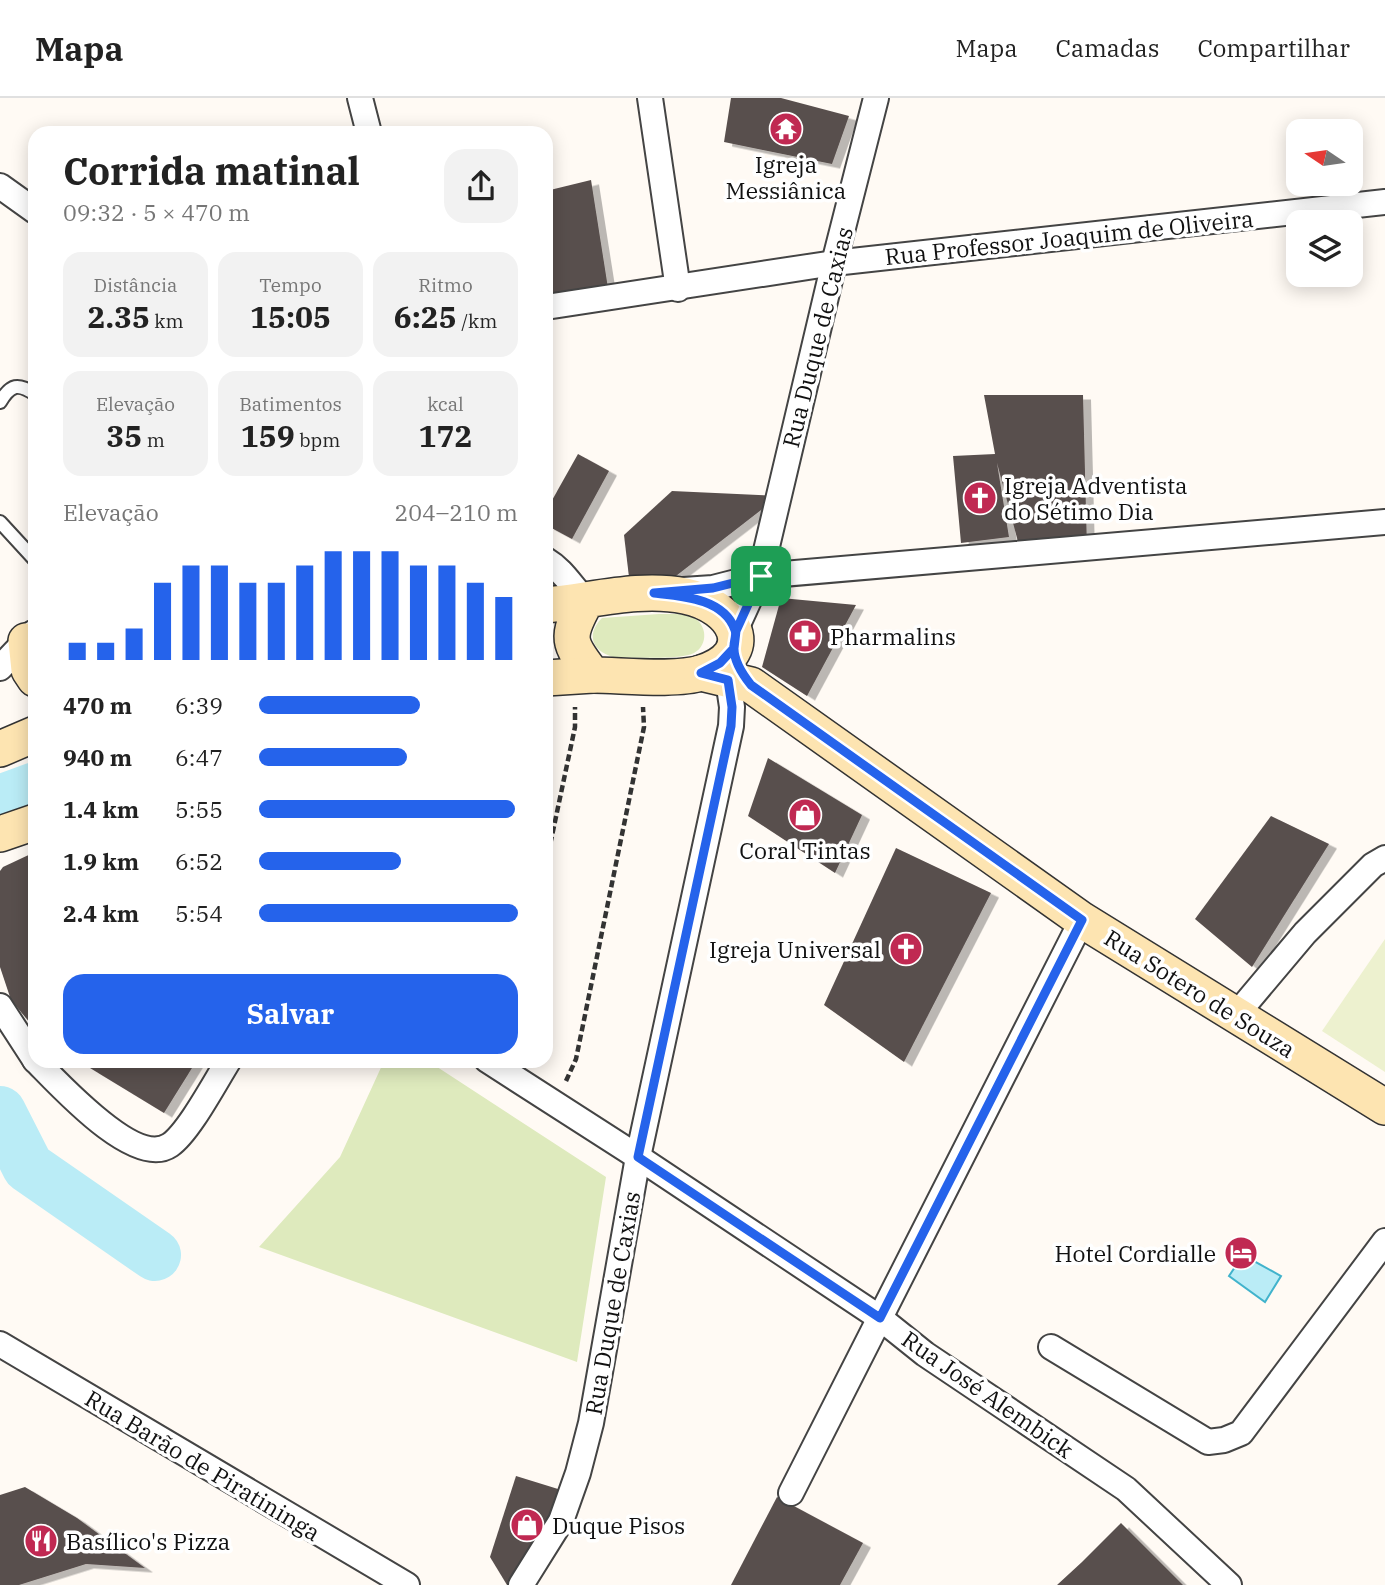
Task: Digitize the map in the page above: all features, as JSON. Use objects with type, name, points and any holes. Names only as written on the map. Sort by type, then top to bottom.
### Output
[{"type":"main road","name":"Rua Sotero de Souza","points":[[553,604],[599,597],[654,593],[686,596],[713,606],[728,617],[730,663],[1082,920],[1385,1107]]},
{"type":"main road","points":[[586,601],[577,617],[571,638],[575,653],[571,676],[642,676],[730,663]]},
{"type":"main road","points":[[0,749],[28,737]]},
{"type":"main road","points":[[0,834],[28,824]]},
{"type":"street","points":[[360,98],[367,126]]},
{"type":"street","points":[[650,98],[678,289]]},
{"type":"street","name":"Rua Duque de Caxias","points":[[521,1585],[561,1521],[578,1473],[591,1423],[638,1157],[731,726],[730,663],[761,576],[834,263],[876,98]]},
{"type":"street","points":[[0,186],[28,206]]},
{"type":"street","name":"Rua Professor Joaquim de Oliveira","points":[[553,306],[834,263],[1385,202]]},
{"type":"street","points":[[654,593],[713,588],[761,576],[1385,522]]},
{"type":"street","points":[[553,566],[566,576],[572,588],[586,601]]},
{"type":"street","points":[[0,668],[28,638]]},
{"type":"street","points":[[1236,1015],[1305,933],[1373,866],[1385,858]]},
{"type":"street","points":[[791,1493],[1082,920]]},
{"type":"street","points":[[0,1006],[28,1049]]},
{"type":"street","points":[[43,1068],[84,1110],[138,1147],[161,1150],[182,1134],[224,1068]]},
{"type":"street","name":"Rua José Alembick","points":[[499,1068],[880,1318],[925,1354],[1126,1489],[1229,1585]]},
{"type":"street","points":[[1051,1347],[1208,1442],[1224,1440],[1241,1433],[1385,1241]]},
{"type":"street","name":"Rua Barão de Piratininga","points":[[0,1344],[407,1585]]},
{"type":"lane","points":[[0,402],[12,388],[18,386],[28,390]]},
{"type":"lane","points":[[0,522],[28,552]]},
{"type":"path","points":[[553,831],[575,727],[571,676]]},
{"type":"path","points":[[555,1104],[576,1059],[644,727],[642,676]]},
{"type":"green space","points":[[684,615],[697,620],[704,634],[699,649],[679,657],[617,658],[602,652],[594,643],[594,631],[602,618]]},
{"type":"green space","points":[[1385,939],[1385,1072],[1322,1031]]},
{"type":"green space","points":[[381,1068],[439,1068],[606,1177],[577,1362],[259,1247],[340,1157]]},
{"type":"water","points":[[1243,1255],[1281,1276],[1265,1302],[1229,1276]]},
{"type":"building","name":"Igreja Messiânica","points":[[731,98],[781,98],[849,116],[832,164],[724,142]]},
{"type":"building","points":[[591,180],[608,288],[554,296],[553,189]]},
{"type":"building","points":[[984,395],[1083,395],[1087,548],[1021,553],[997,463],[1009,537],[961,543],[953,456],[995,454]]},
{"type":"building","points":[[578,454],[609,471],[572,539],[553,529],[553,499]]},
{"type":"building","points":[[672,491],[779,496],[654,593],[631,594],[624,535]]},
{"type":"building","name":"Pharmalins","points":[[781,598],[856,605],[807,696],[762,667]]},
{"type":"building","name":"Coral Tintas","points":[[768,758],[862,815],[835,873],[748,816]]},
{"type":"building","points":[[1271,816],[1329,844],[1252,967],[1195,919]]},
{"type":"building","name":"Igreja Universal","points":[[896,848],[991,893],[904,1062],[824,1005]]},
{"type":"building","points":[[28,855],[28,1021],[11,1000],[0,967],[0,871]]},
{"type":"building","points":[[90,1068],[192,1068],[164,1113]]},
{"type":"building","name":"Duque Pisos","points":[[516,1476],[571,1493],[520,1585],[507,1585],[490,1557]]},
{"type":"building","name":"Basílico's Pizza","points":[[25,1487],[77,1518],[145,1568],[86,1564],[19,1585],[0,1585],[0,1495]]},
{"type":"building","points":[[777,1497],[863,1543],[840,1585],[731,1585]]},
{"type":"building","points":[[1121,1523],[1183,1585],[1057,1585],[1082,1562]]},
{"type":"waterway","points":[[0,801],[28,791]]},
{"type":"waterway","points":[[0,1112],[28,1167],[155,1255]]},
{"type":"place","name":"Igreja Messiânica","points":[[786,129]]},
{"type":"place","name":"Igreja Adventista do Sétimo Dia","points":[[980,498]]},
{"type":"place","name":"Pharmalins","points":[[805,636]]},
{"type":"place","name":"Coral Tintas","points":[[805,815]]},
{"type":"place","name":"Igreja Universal","points":[[906,949]]},
{"type":"place","name":"Hotel Cordialle","points":[[1241,1253]]},
{"type":"place","name":"Duque Pisos","points":[[527,1525]]},
{"type":"place","name":"Basílico's Pizza","points":[[41,1541]]},
{"type":"route","points":[[761,576],[713,588],[654,593],[686,596],[722,611],[736,631],[735,640],[734,648],[737,661],[751,685],[1082,920],[880,1318],[638,1157],[731,726],[732,707],[728,680],[701,673],[720,663],[734,648],[736,631],[761,576]]}]
